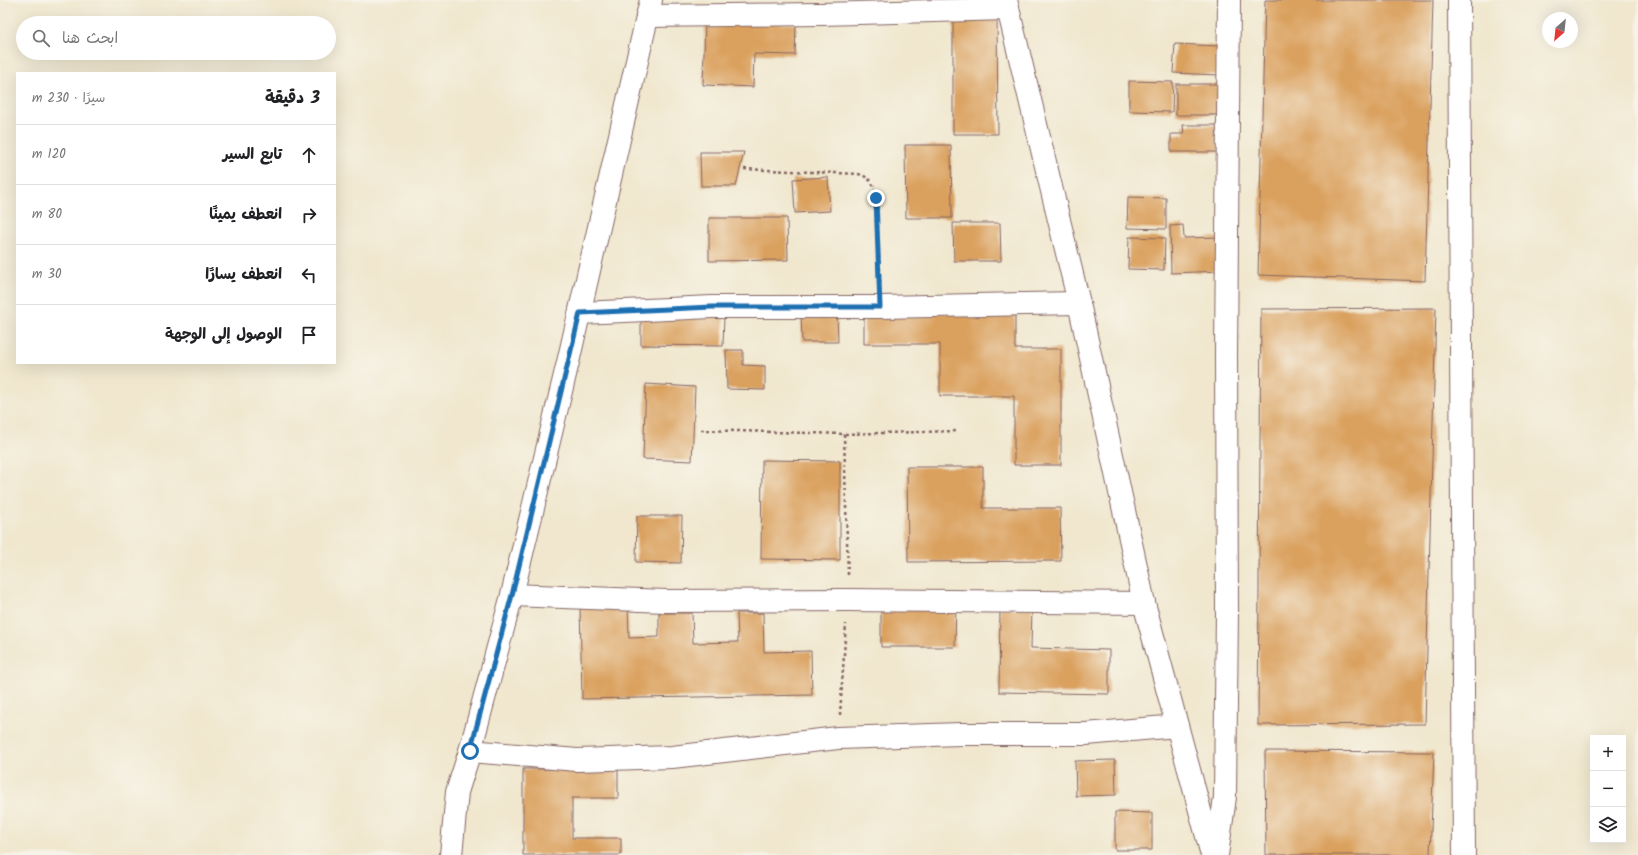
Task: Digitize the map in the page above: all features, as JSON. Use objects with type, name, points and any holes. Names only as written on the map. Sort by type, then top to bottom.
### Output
[{"type":"street","points":[[1217,855],[1225,797],[1227,611],[1226,354],[1229,0]]},
{"type":"street","points":[[1459,0],[1464,855]]},
{"type":"street","points":[[451,855],[457,792],[470,751],[512,595],[580,313],[649,8],[821,14],[1007,4],[1079,303],[1144,603],[1212,855]]},
{"type":"street","points":[[580,313],[712,307],[880,307],[1079,303]]},
{"type":"street","points":[[512,595],[666,601],[848,600],[1144,603]]},
{"type":"street","points":[[470,751],[577,760],[664,757],[838,738],[962,734],[1086,734],[1176,726]]},
{"type":"path","points":[[744,168],[858,174],[864,175],[868,178],[872,183],[875,194],[880,307]]},
{"type":"path","points":[[701,430],[844,434],[958,431]]},
{"type":"building","points":[[1265,0],[1433,0],[1425,281],[1258,275]]},
{"type":"building","points":[[953,18],[997,18],[998,134],[953,134]]},
{"type":"building","points":[[705,21],[796,24],[795,55],[754,54],[753,87],[703,85]]},
{"type":"building","points":[[1175,44],[1219,46],[1218,75],[1173,73]]},
{"type":"building","points":[[1129,81],[1173,82],[1172,112],[1129,111]]},
{"type":"building","points":[[1176,84],[1218,84],[1218,115],[1176,115]]},
{"type":"building","points":[[1183,125],[1218,125],[1219,152],[1171,152],[1171,134],[1184,134]]},
{"type":"building","points":[[905,145],[951,145],[952,218],[906,218]]},
{"type":"building","points":[[700,152],[744,152],[736,186],[701,186]]},
{"type":"building","points":[[828,177],[830,211],[795,213],[793,179]]},
{"type":"building","points":[[1128,197],[1166,198],[1166,229],[1127,228]]},
{"type":"building","points":[[709,218],[787,218],[788,260],[709,261]]},
{"type":"building","points":[[953,223],[1000,223],[1001,261],[954,261]]},
{"type":"building","points":[[1183,225],[1184,238],[1221,237],[1222,271],[1171,273],[1170,226]]},
{"type":"building","points":[[1129,237],[1165,238],[1164,270],[1128,269]]},
{"type":"building","points":[[1436,308],[1425,724],[1258,725],[1261,309]]},
{"type":"building","points":[[864,313],[1015,313],[1015,349],[1061,349],[1061,465],[1014,465],[1014,396],[940,396],[940,344],[864,344]]},
{"type":"building","points":[[641,314],[724,316],[723,346],[641,345]]},
{"type":"building","points":[[801,314],[837,314],[838,342],[802,342]]},
{"type":"building","points":[[726,350],[743,350],[743,365],[765,366],[765,390],[727,389]]},
{"type":"building","points":[[646,384],[695,387],[692,461],[643,459]]},
{"type":"building","points":[[762,460],[840,461],[840,560],[761,559]]},
{"type":"building","points":[[907,467],[983,467],[983,508],[1060,508],[1061,561],[908,562]]},
{"type":"building","points":[[637,516],[682,516],[681,563],[636,562]]},
{"type":"building","points":[[956,601],[955,647],[881,647],[881,604]]},
{"type":"building","points":[[628,603],[629,638],[659,637],[659,613],[692,613],[693,643],[738,642],[737,613],[763,613],[764,652],[811,651],[812,695],[582,699],[580,604]]},
{"type":"building","points":[[1000,608],[1032,608],[1031,648],[1109,650],[1109,694],[999,692]]},
{"type":"building","points":[[1265,751],[1434,752],[1430,855],[1266,855]]},
{"type":"building","points":[[1115,760],[1116,795],[1076,796],[1075,761]]},
{"type":"building","points":[[523,769],[618,769],[618,798],[572,798],[572,838],[621,838],[621,855],[523,855]]},
{"type":"building","points":[[1115,812],[1152,813],[1152,850],[1115,850]]},
{"type":"route","points":[[470,751],[512,595],[580,313],[712,307],[880,307],[876,198]]}]
